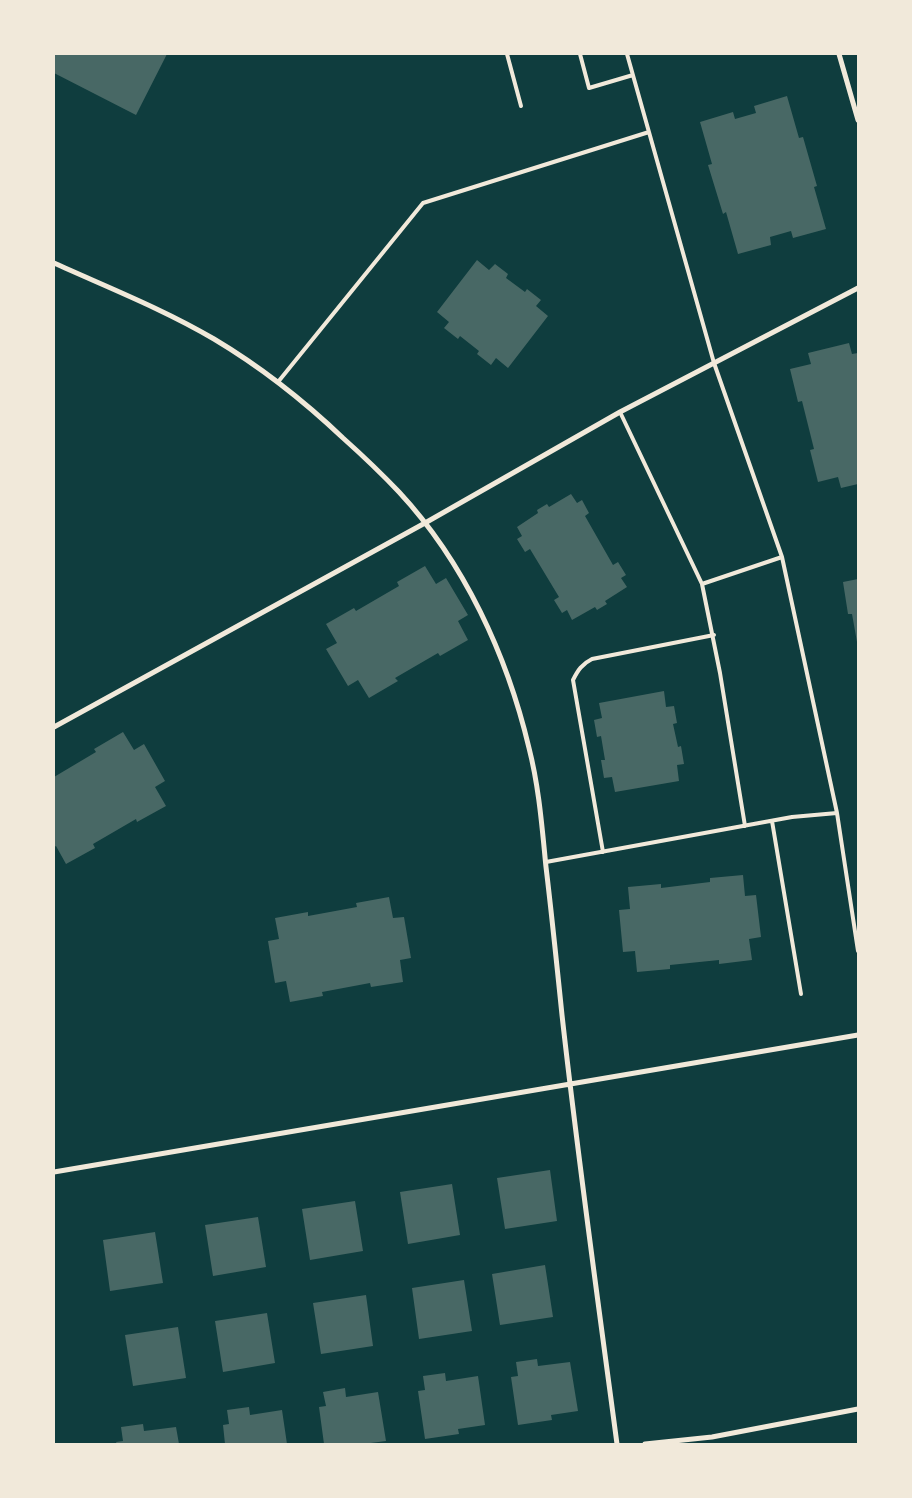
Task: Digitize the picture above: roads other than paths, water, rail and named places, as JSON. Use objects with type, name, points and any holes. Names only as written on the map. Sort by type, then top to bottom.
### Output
[{"type":"street","points":[[839,54],[858,120]]},
{"type":"street","points":[[54,263],[174,317],[212,338],[278,382],[315,413],[399,492],[448,555],[471,593],[507,673],[519,710],[537,786],[570,1084],[617,1444]]},
{"type":"street","points":[[54,727],[425,523],[620,412],[858,288]]},
{"type":"street","points":[[54,1172],[858,1036]]},
{"type":"street","points":[[645,1444],[712,1437],[858,1409]]},
{"type":"lane","points":[[506,54],[521,106]]},
{"type":"lane","points":[[580,54],[589,88],[633,75]]},
{"type":"lane","points":[[627,54],[714,363],[782,557],[837,812],[858,951]]},
{"type":"lane","points":[[278,382],[423,203],[649,132]]},
{"type":"lane","points":[[620,412],[702,584],[714,635],[745,826]]},
{"type":"lane","points":[[702,584],[782,557]]},
{"type":"lane","points":[[603,852],[573,680],[576,674],[585,663],[592,659],[714,635]]},
{"type":"lane","points":[[546,862],[772,821],[837,812]]},
{"type":"lane","points":[[772,821],[801,994]]}]
